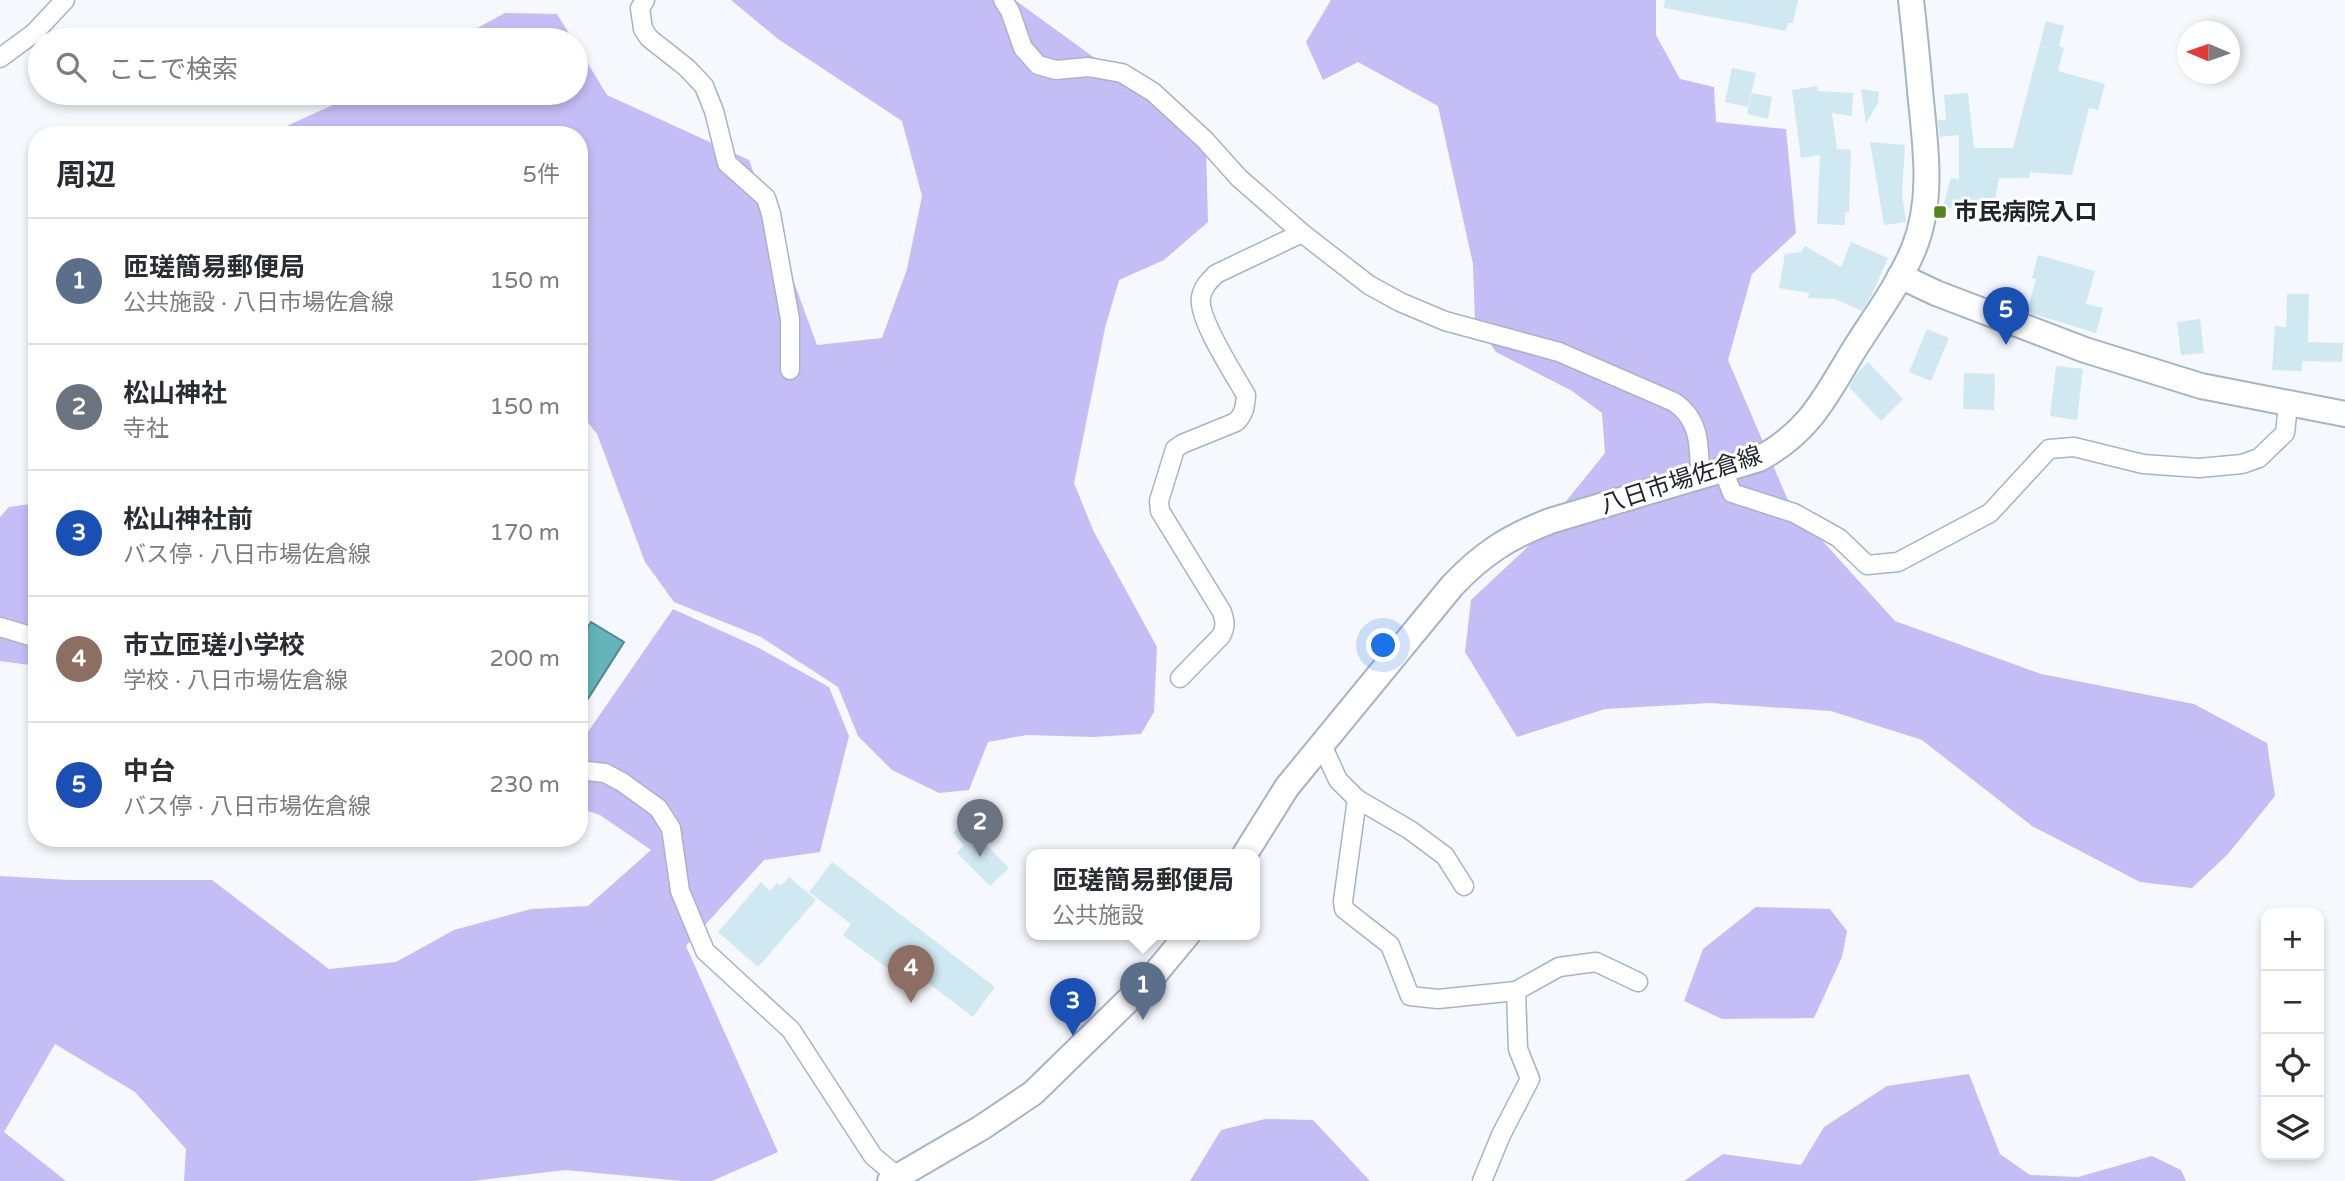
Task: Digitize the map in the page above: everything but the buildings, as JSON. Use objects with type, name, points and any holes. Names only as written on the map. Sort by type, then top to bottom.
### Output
[{"type":"main road","name":"八日市場佐倉線","points":[[1248,849],[1287,787],[1452,586],[1483,556],[1500,543],[1550,521],[1759,459],[1782,446],[1801,430],[1820,406],[1900,276],[1914,247],[1922,219],[1927,175],[1911,0]]},
{"type":"main road","points":[[1900,276],[1936,293],[2085,350],[2201,386],[2345,414]]},
{"type":"main road","points":[[894,1179],[981,1128],[1032,1093],[1154,975],[1183,940]]},
{"type":"street","points":[[39,28],[65,0]]},
{"type":"street","points":[[645,0],[640,8],[643,29],[704,86],[714,111],[727,163],[766,198],[790,319],[790,370]]},
{"type":"street","points":[[1003,0],[1010,11],[1023,48],[1038,65],[1056,70],[1088,67],[1122,73],[1153,92],[1205,140],[1239,178],[1302,233],[1369,285],[1445,321],[1559,352],[1674,402],[1686,410],[1694,422],[1712,473],[1731,493],[1794,513],[1839,538],[1867,565],[1898,562],[1990,513],[2049,449],[2074,447],[2143,464],[2199,468],[2242,464],[2259,458],[2285,433],[2288,405]]},
{"type":"street","points":[[0,58],[28,37]]},
{"type":"street","points":[[1180,678],[1221,636],[1225,621],[1160,512],[1159,501],[1175,449],[1236,422],[1243,415],[1246,395],[1203,317],[1201,295],[1207,283],[1216,275],[1302,233]]},
{"type":"street","points":[[0,627],[28,635]]},
{"type":"street","points":[[1322,745],[1338,780],[1357,799],[1409,830],[1445,856],[1464,886]]},
{"type":"street","points":[[588,771],[606,773],[658,808],[671,828],[681,891],[705,951],[791,1030],[873,1156],[894,1179]]},
{"type":"street","points":[[1357,799],[1344,909],[1390,945],[1410,996],[1437,999],[1516,991],[1559,967],[1596,962],[1638,982]]},
{"type":"street","points":[[1482,1181],[1501,1135],[1530,1079],[1518,1049],[1516,991]]},
{"type":"shaded area","points":[[731,0],[1015,0],[1147,96],[1206,148],[1208,222],[1164,260],[1119,280],[1105,328],[1074,483],[1094,532],[1157,647],[1154,712],[1141,734],[1093,737],[1027,735],[988,742],[969,790],[939,793],[892,770],[858,736],[838,687],[761,637],[674,602],[645,562],[597,434],[588,422],[588,126],[287,126],[333,105],[588,105],[588,64],[607,95],[749,160],[817,345],[882,338],[907,269],[922,196],[902,121],[778,39]]},
{"type":"shaded area","points":[[1331,0],[1656,0],[1656,35],[1680,79],[1714,87],[1716,122],[1786,129],[1796,233],[1752,274],[1728,360],[1790,505],[1895,621],[2041,674],[2194,704],[2267,743],[2275,796],[2228,854],[2192,888],[2140,882],[2032,826],[1922,740],[1831,711],[1710,703],[1605,709],[1517,737],[1465,652],[1471,600],[1534,541],[1605,453],[1602,413],[1572,391],[1496,352],[1475,321],[1473,264],[1438,106],[1358,62],[1323,80],[1306,42]]},
{"type":"shaded area","points":[[505,13],[557,14],[566,28],[477,28]]},
{"type":"shaded area","points":[[28,504],[28,665],[0,661],[0,517],[9,507]]},
{"type":"shaded area","points":[[673,609],[759,648],[829,687],[849,736],[820,852],[764,860],[686,946],[778,1152],[712,1181],[682,1181],[565,1170],[473,1181],[184,1181],[186,1149],[135,1092],[55,1044],[4,1132],[66,1181],[0,1181],[0,876],[69,880],[212,880],[329,969],[396,962],[454,930],[531,909],[588,906],[651,850],[600,815],[588,811],[588,732]]},
{"type":"shaded area","points":[[1756,907],[1830,909],[1847,931],[1842,957],[1814,1018],[1722,1019],[1684,1001],[1703,949]]},
{"type":"shaded area","points":[[1969,1074],[2000,1154],[2030,1175],[2078,1177],[2152,1156],[2181,1170],[2186,1181],[1684,1181],[1723,1154],[1801,1165],[1824,1127],[1887,1086]]},
{"type":"shaded area","points":[[1265,1119],[1313,1120],[1370,1181],[1190,1181],[1221,1130]]},
{"type":"water","points":[[591,622],[624,642],[588,699],[588,627]]},
{"type":"place","name":"市民病院入ロ","points":[[1940,212]]},
{"type":"place","name":"中台","points":[[2006,345]]},
{"type":"place","name":"松山神社","points":[[980,857]]},
{"type":"place","name":"市立匝瑳小学校","points":[[911,1003]]},
{"type":"place","name":"匝瑳簡易郵便局","points":[[1143,1020]]},
{"type":"place","name":"松山神社前","points":[[1073,1036]]}]
